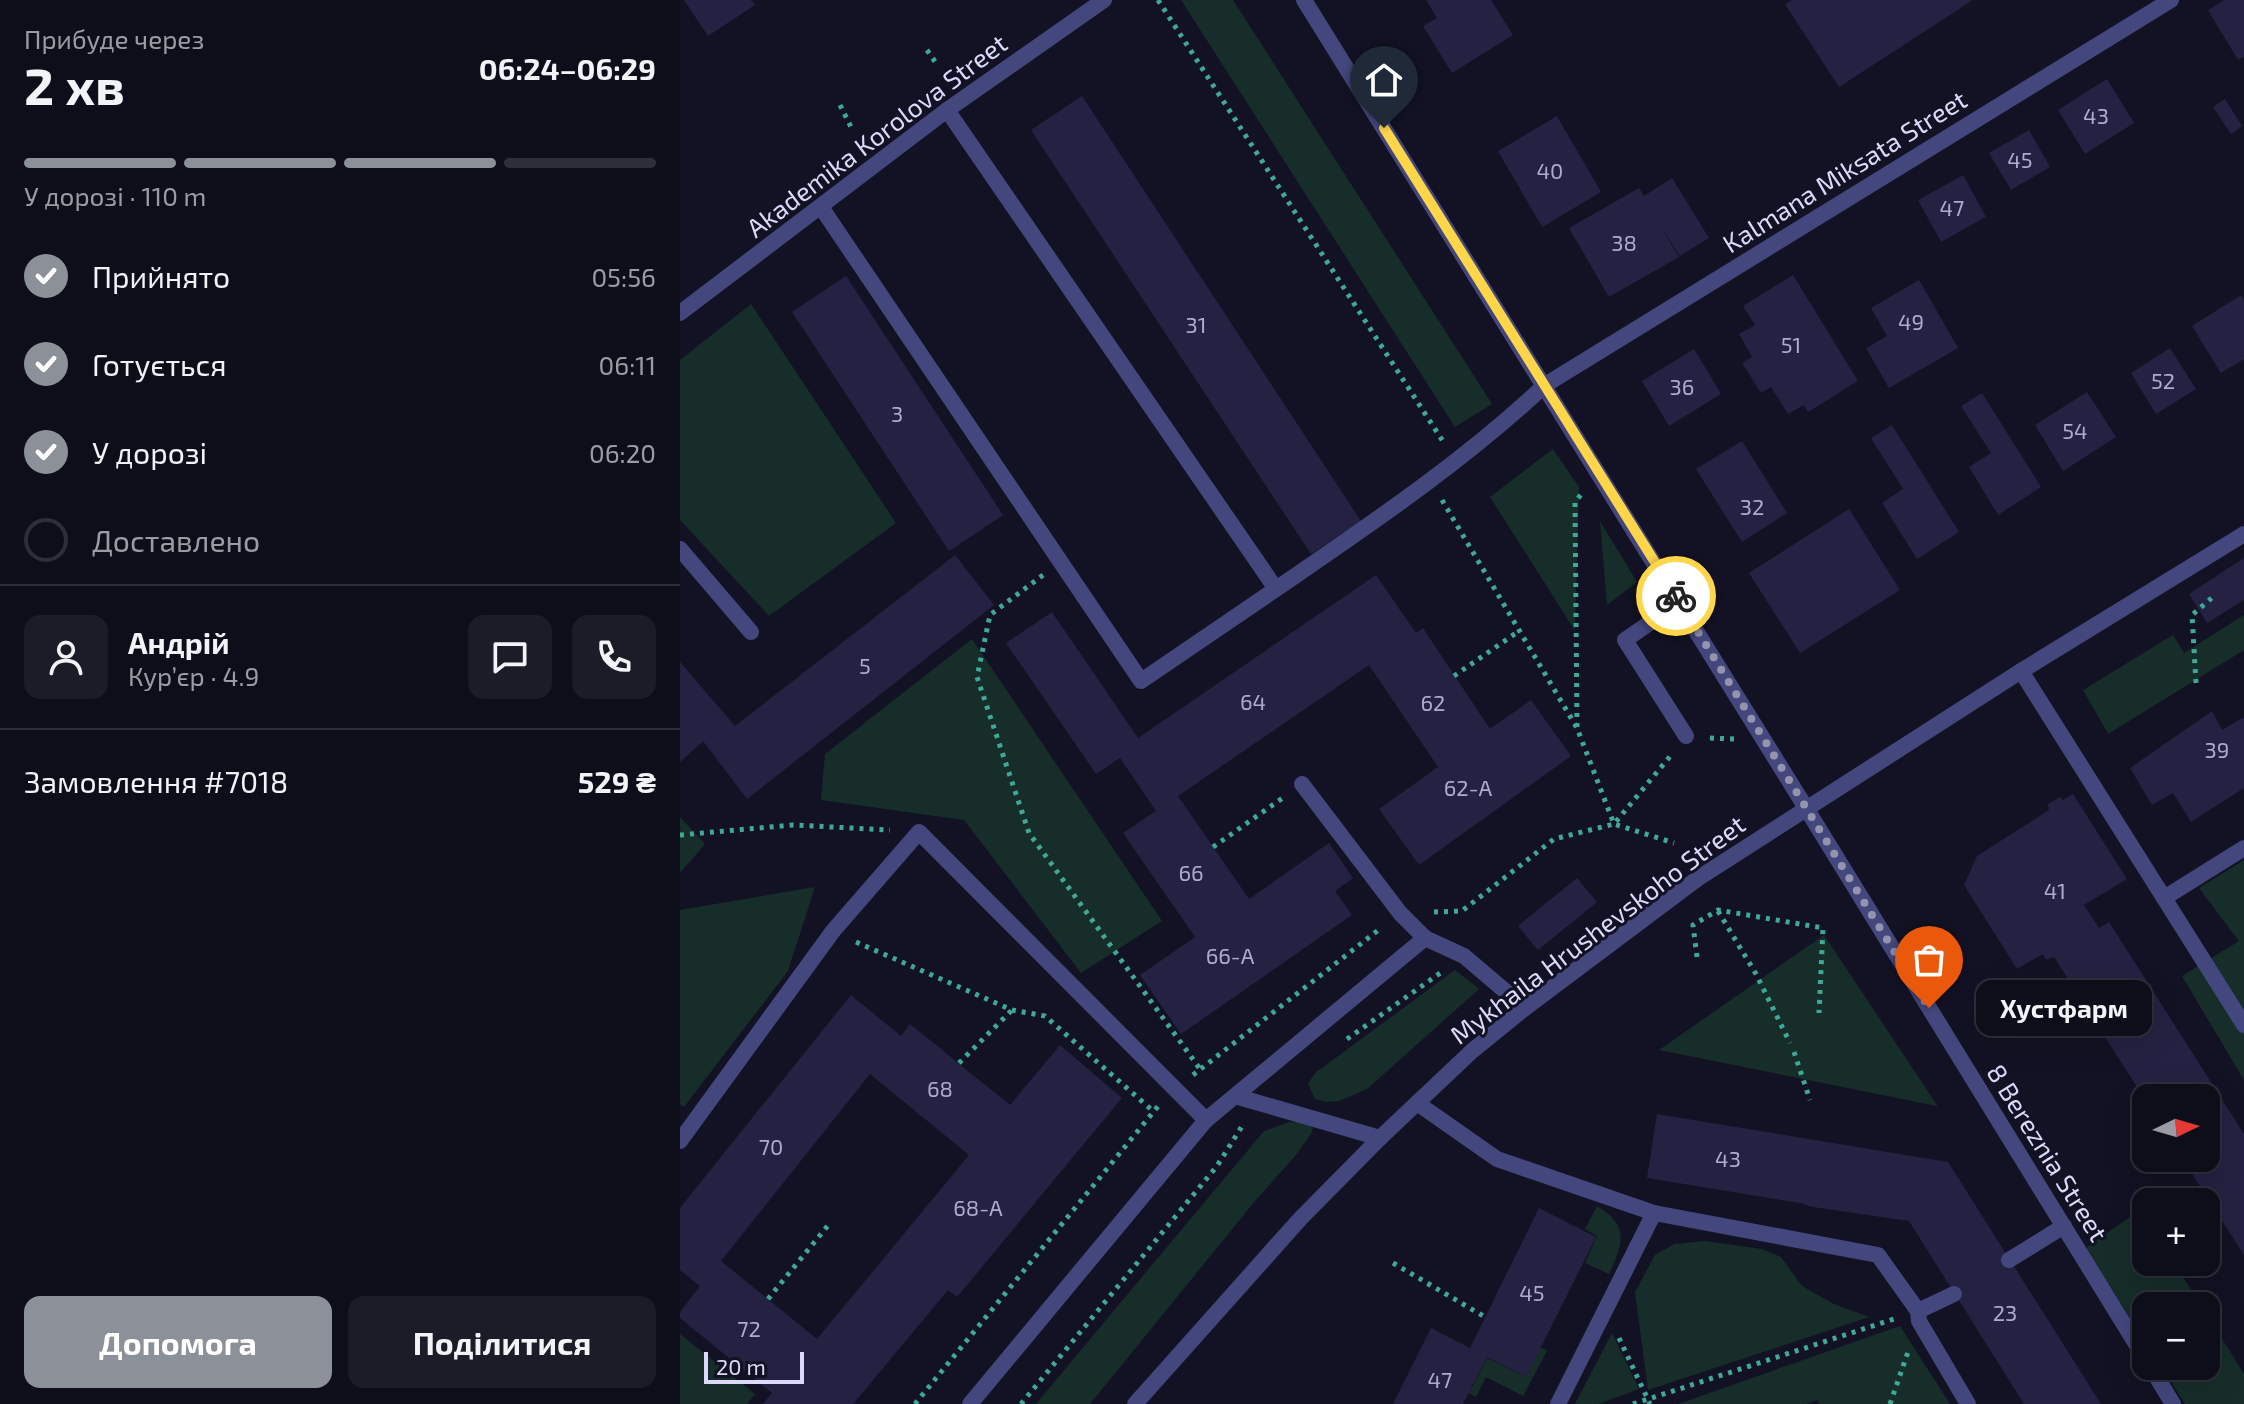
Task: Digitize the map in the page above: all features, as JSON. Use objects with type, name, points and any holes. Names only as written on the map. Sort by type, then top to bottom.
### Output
[{"type":"street","name":"Akademika Korolova Street","points":[[680,313],[947,110],[1104,0]]},
{"type":"street","name":"8 Bereznia Street","points":[[1304,0],[1680,602],[2132,1337]]},
{"type":"street","name":"Kalmana Miksata Street","points":[[1059,562],[1141,681],[1431,482],[1510,418],[1545,385],[2171,0]]},
{"type":"street","points":[[947,110],[1276,589]]},
{"type":"street","points":[[821,207],[1059,562]]},
{"type":"street","name":"Mykhaila Hrushevskoho Street","points":[[1135,1404],[1300,1219],[1472,1051],[1525,1008],[1697,879],[2021,671],[2244,534]]},
{"type":"street","points":[[680,549],[751,632]]},
{"type":"street","points":[[1680,602],[1625,640],[1686,736]]},
{"type":"street","points":[[2021,671],[2244,1025]]},
{"type":"street","points":[[1302,784],[1400,913],[1425,938],[1464,956],[1525,1008]]},
{"type":"street","points":[[680,1141],[833,931],[919,832],[1206,1120]]},
{"type":"street","points":[[2164,898],[2244,848]]},
{"type":"street","points":[[970,1404],[1206,1120],[1425,938]]},
{"type":"street","points":[[1235,1096],[1380,1138]]},
{"type":"street","points":[[1417,1103],[1497,1159],[1654,1213],[1878,1255],[1918,1316],[1968,1404]]},
{"type":"street","points":[[1558,1404],[1654,1213]]},
{"type":"street","points":[[2009,1260],[2064,1226]]},
{"type":"street","points":[[1918,1316],[1954,1294]]},
{"type":"street","points":[[2158,1380],[2173,1404]]},
{"type":"path","points":[[1158,0],[1456,462]]},
{"type":"path","points":[[927,50],[938,66]]},
{"type":"path","points":[[840,105],[853,131]]},
{"type":"path","points":[[1577,728],[1575,502],[1599,472]]},
{"type":"path","points":[[1431,482],[1577,728],[1614,824],[1674,843]]},
{"type":"path","points":[[1059,562],[990,615],[977,677],[1029,833],[1200,1069]]},
{"type":"path","points":[[2196,683],[2192,615],[2214,596]]},
{"type":"path","points":[[1454,676],[1519,631]]},
{"type":"path","points":[[1213,847],[1302,784]]},
{"type":"path","points":[[680,835],[793,825],[919,832]]},
{"type":"path","points":[[1697,957],[1693,925],[1718,910],[1823,928],[1819,1013]]},
{"type":"path","points":[[1718,910],[1756,974],[1790,1043]]},
{"type":"path","points":[[833,931],[915,970],[1012,1010],[1045,1016],[1153,1111]]},
{"type":"path","points":[[1336,1047],[1464,956]]},
{"type":"path","points":[[959,1063],[1012,1010]]},
{"type":"path","points":[[1794,1052],[1810,1100]]},
{"type":"path","points":[[1021,1404],[1217,1166],[1258,1102]]},
{"type":"path","points":[[768,1299],[830,1223]]},
{"type":"path","points":[[1393,1263],[1485,1317]]},
{"type":"path","points":[[1605,1308],[1648,1402]]},
{"type":"path","points":[[1633,1404],[1648,1402],[1918,1316]]},
{"type":"path","points":[[1890,1404],[1918,1316]]},
{"type":"green space","points":[[1181,0],[1233,0],[1492,404],[1455,427]]},
{"type":"green space","points":[[751,304],[896,523],[769,616],[680,520],[680,360]]},
{"type":"green space","points":[[1553,449],[1579,487],[1575,631],[1490,497]]},
{"type":"green space","points":[[1600,521],[1637,582],[1607,605]]},
{"type":"green space","points":[[2244,615],[2244,650],[2108,734],[2083,690],[2173,635],[2184,653]]},
{"type":"green space","points":[[972,639],[1162,921],[1081,973],[964,820],[821,800],[825,754]]},
{"type":"green space","points":[[680,817],[705,844],[680,873]]},
{"type":"green space","points":[[2244,860],[2244,1080],[2182,976],[2239,941],[2199,888]]},
{"type":"green space","points":[[815,887],[788,971],[684,1107],[680,1104],[680,910]]},
{"type":"green space","points":[[1824,935],[1937,1105],[1937,1106],[1659,1050]]},
{"type":"green space","points":[[1455,970],[1479,989],[1367,1089],[1339,1101],[1315,1099],[1308,1084],[1315,1073]]},
{"type":"green space","points":[[1290,1122],[1306,1123],[1313,1128],[1311,1134],[1090,1404],[1036,1404],[1264,1131]]},
{"type":"green space","points":[[1597,1206],[1615,1221],[1621,1236],[1618,1254],[1609,1274],[1585,1263],[1597,1236],[1585,1229]]},
{"type":"green space","points":[[2132,1215],[2132,1276],[2183,1276],[2192,1292],[2132,1292],[2132,1321],[2086,1248]]},
{"type":"green space","points":[[1705,1241],[1762,1249],[1781,1257],[1802,1286],[1834,1304],[1869,1317],[1648,1390],[1635,1292],[1655,1255],[1675,1244]]},
{"type":"green space","points":[[1900,1326],[1950,1404],[1820,1404],[1817,1400],[1806,1404],[1678,1404]]},
{"type":"green space","points":[[1612,1333],[1639,1389],[1598,1404],[1575,1404]]},
{"type":"green space","points":[[680,1334],[755,1394],[747,1404],[680,1404]]},
{"type":"green space","points":[[2220,1335],[2244,1374],[2244,1404],[2185,1404],[2170,1380],[2220,1380]]},
{"type":"green space","points":[[1540,1347],[1547,1351],[1523,1396],[1486,1377],[1476,1397],[1469,1393],[1487,1358],[1524,1376]]},
{"type":"building","points":[[684,0],[751,0],[755,5],[708,36]]},
{"type":"building","points":[[1426,0],[1491,0],[1513,35],[1452,73],[1423,26],[1437,18]]},
{"type":"building","points":[[1792,0],[1973,0],[1839,87],[1785,4]]},
{"type":"building","points":[[2224,0],[2244,0],[2244,57],[2238,60],[2208,10]]},
{"type":"building","points":[[2107,79],[2134,123],[2085,154],[2058,110]]},
{"type":"building","points":[[1082,96],[1361,521],[1311,554],[1031,130]]},
{"type":"building","points":[[2225,99],[2242,126],[2231,134],[2213,107]]},
{"type":"building","points":[[1557,116],[1601,192],[1542,227],[1498,151]]},
{"type":"building","points":[[2029,130],[2050,167],[2011,190],[1989,153]]},
{"type":"building","points":[[1963,175],[1986,217],[1941,242],[1918,200]]},
{"type":"building","points":[[1672,178],[1709,238],[1680,256],[1661,227],[1679,257],[1609,297],[1569,228],[1639,188],[1644,196]]},
{"type":"building","points":[[1793,275],[1858,381],[1808,412],[1804,405],[1788,414],[1771,387],[1761,393],[1742,363],[1752,357],[1739,334],[1755,325],[1743,306]]},
{"type":"building","points":[[846,276],[1003,515],[949,551],[792,312]]},
{"type":"building","points":[[1919,280],[1958,348],[1889,388],[1866,348],[1887,336],[1871,308]]},
{"type":"building","points":[[2241,295],[2244,300],[2244,359],[2221,373],[2192,326]]},
{"type":"building","points":[[2170,348],[2196,389],[2156,414],[2131,373]]},
{"type":"building","points":[[1694,349],[1721,394],[1669,426],[1642,381]]},
{"type":"building","points":[[2087,392],[2116,437],[2063,471],[2035,425]]},
{"type":"building","points":[[1982,393],[2041,487],[1998,515],[1969,467],[1991,453],[1961,406]]},
{"type":"building","points":[[1892,425],[1959,532],[1917,559],[1882,503],[1903,489],[1871,438]]},
{"type":"building","points":[[1742,441],[1787,513],[1742,542],[1696,469]]},
{"type":"building","points":[[1849,509],[1900,590],[1800,653],[1749,573]]},
{"type":"building","points":[[955,555],[994,605],[747,799],[703,741],[680,762],[680,662],[735,726]]},
{"type":"building","points":[[2244,558],[2244,600],[2207,623],[2189,594]]},
{"type":"building","points":[[1376,575],[1416,633],[1423,628],[1490,729],[1531,700],[1571,756],[1419,865],[1379,809],[1438,767],[1369,665],[1178,796],[1249,899],[1329,843],[1353,878],[1335,891],[1352,915],[1181,1034],[1140,975],[1195,937],[1123,833],[1156,811],[1120,758],[1096,774],[1006,643],[1052,612],[1138,738]]},
{"type":"building","points":[[2212,711],[2222,730],[2244,717],[2244,788],[2191,822],[2173,793],[2152,805],[2130,768]]},
{"type":"building","points":[[2073,794],[2127,879],[2084,905],[2099,928],[2109,922],[2212,1084],[2135,1084],[2054,957],[2046,960],[2043,954],[2017,969],[1964,885],[1977,856],[2049,810],[2048,804],[2060,797],[2063,800]]},
{"type":"building","points":[[1577,878],[1597,902],[1538,950],[1518,926]]},
{"type":"building","points":[[851,995],[901,1036],[910,1024],[1010,1105],[1060,1045],[1122,1098],[957,1297],[948,1290],[853,1404],[763,1404],[772,1393],[680,1318],[680,1312],[700,1286],[680,1270],[680,1208]],"holes":[[[870,1074],[969,1155],[817,1339],[721,1261]]]},
{"type":"building","points":[[2220,1096],[2244,1134],[2244,1255],[2220,1217],[2220,1188],[2201,1188],[2191,1172],[2220,1172]]},
{"type":"building","points":[[1657,1114],[1948,1162],[2101,1404],[2024,1404],[1909,1221],[1647,1178]]},
{"type":"building","points":[[1539,1208],[1596,1237],[1526,1377],[1487,1357],[1463,1404],[1393,1404],[1431,1328],[1470,1348]]},
{"type":"way so far","points":[[1676,596],[1929,1008]]},
{"type":"place","name":"Хустфарм","points":[[1929,1008]]},
{"type":"route","points":[[1384,128],[1676,596]]}]
